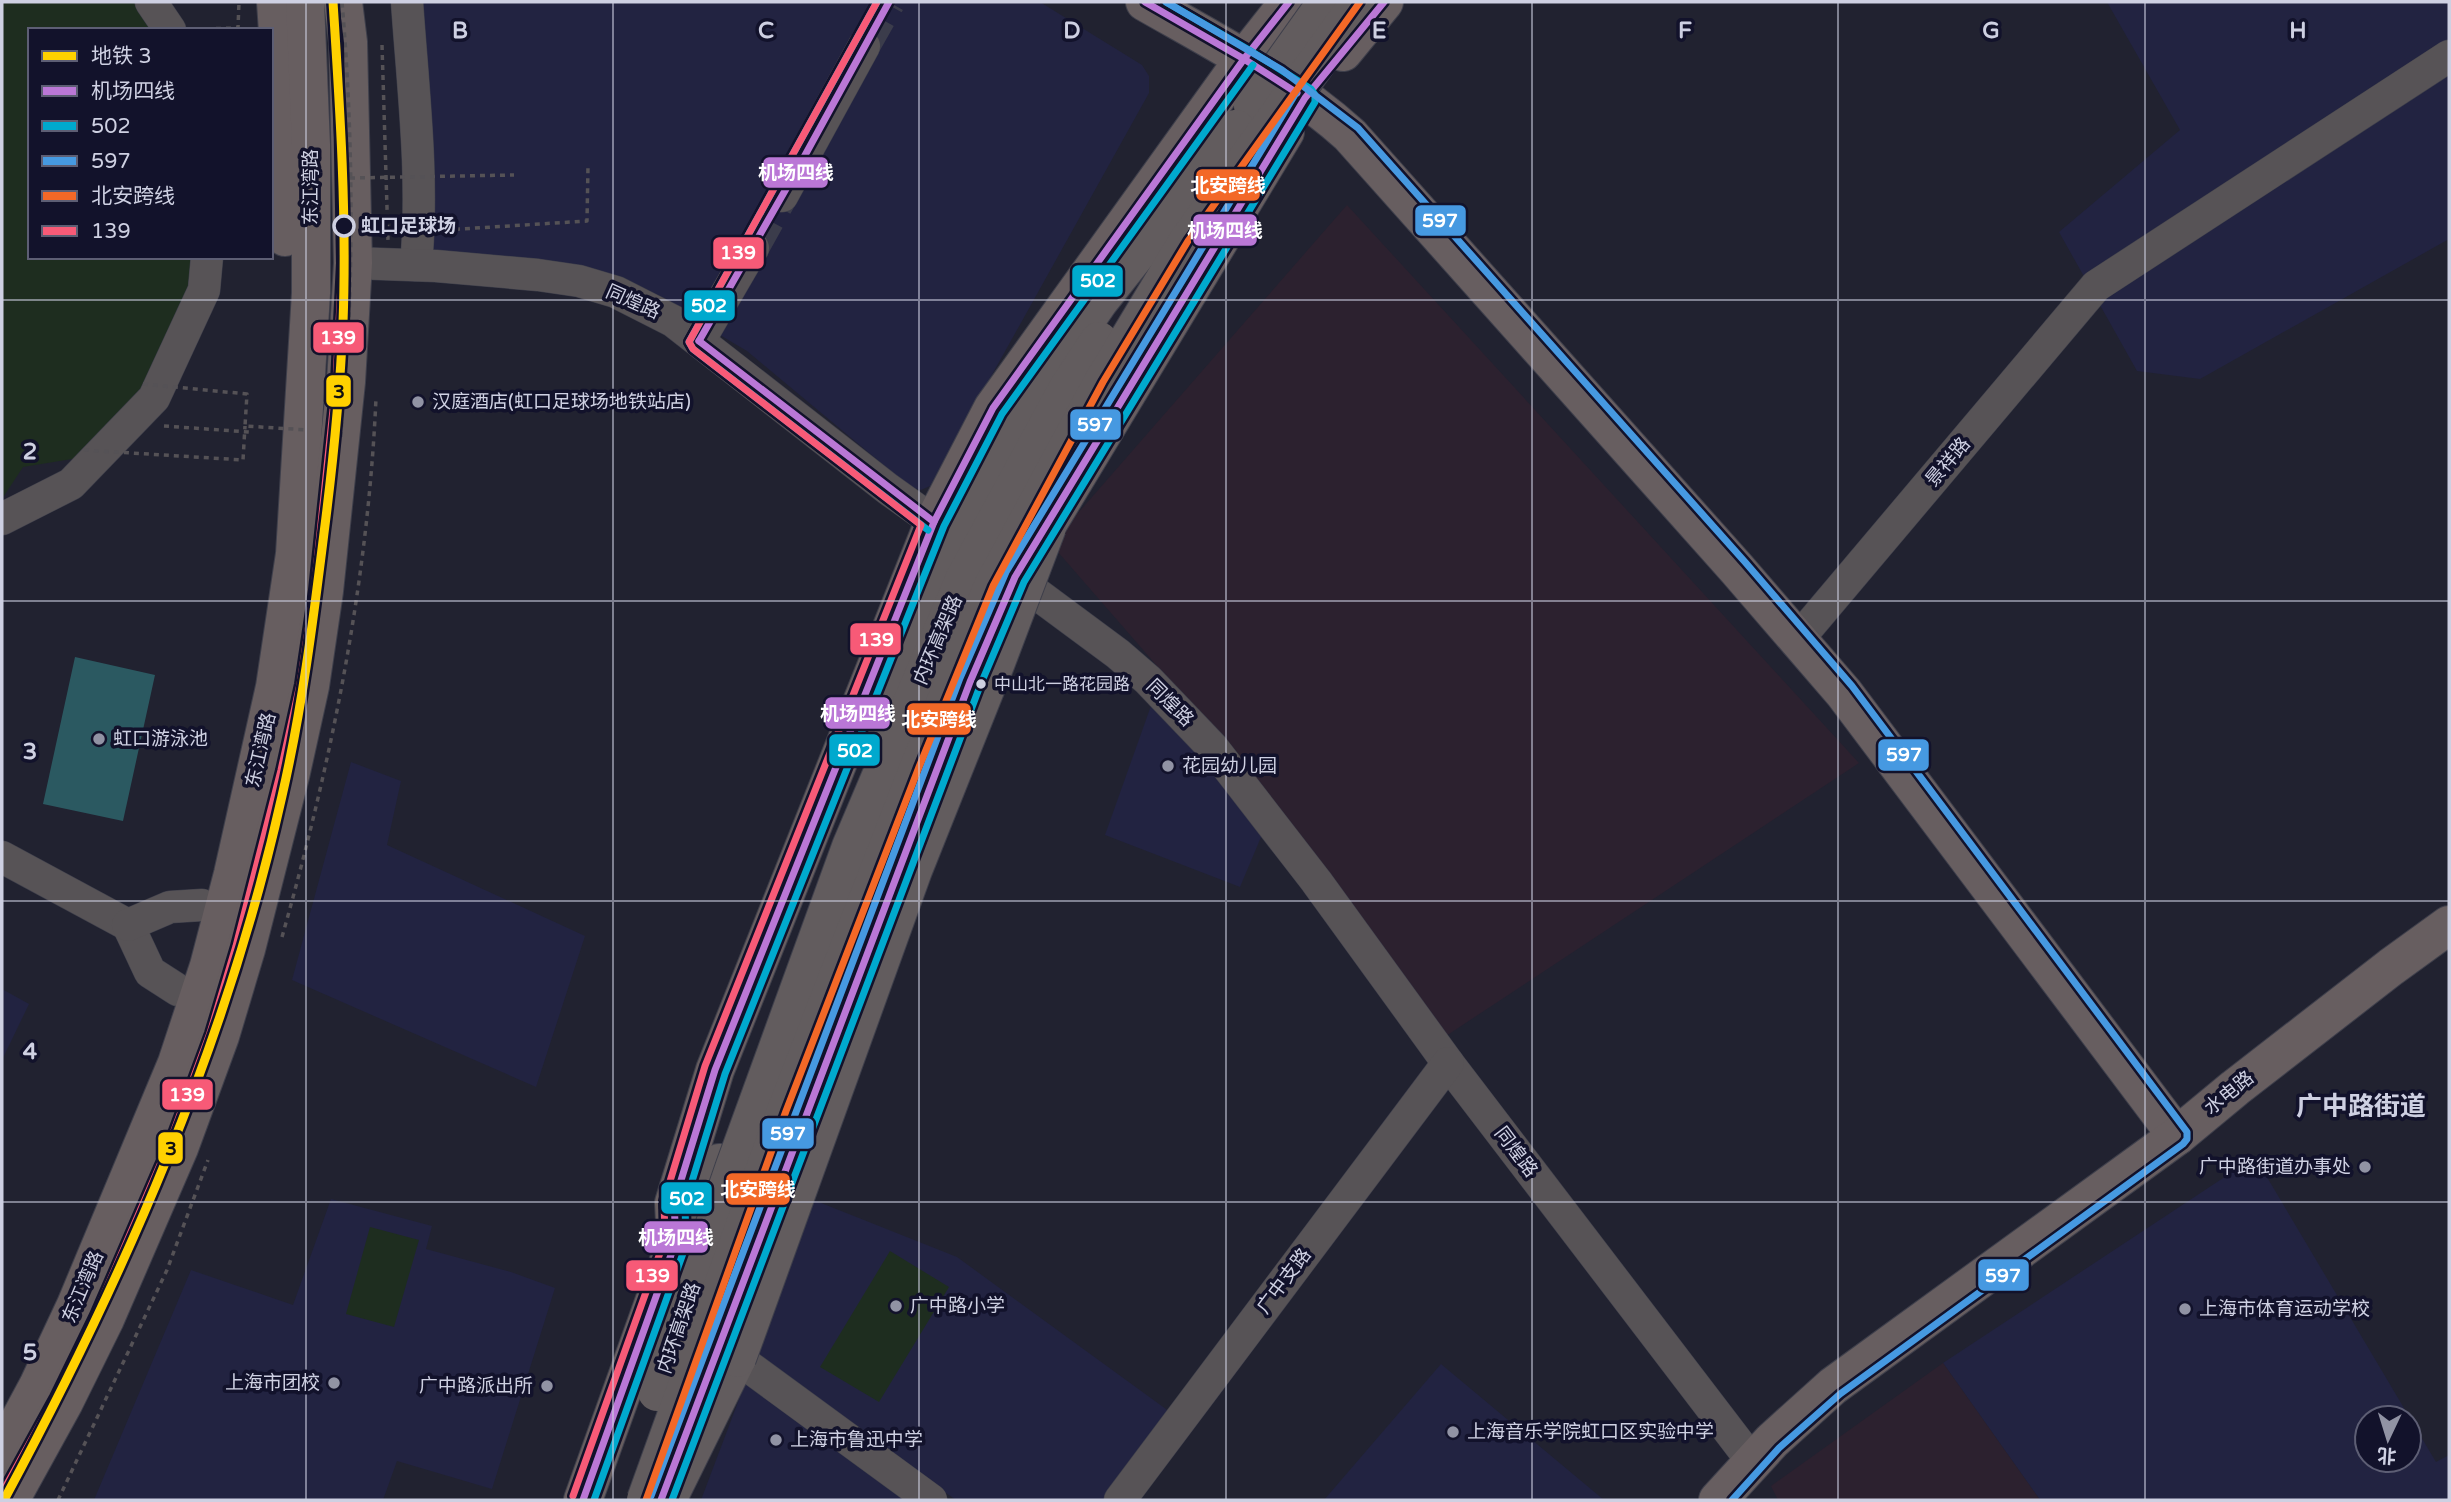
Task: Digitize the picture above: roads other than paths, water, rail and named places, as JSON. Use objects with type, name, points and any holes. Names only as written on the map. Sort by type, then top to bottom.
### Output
[{"type":"highway","name":"内环高架路","points":[[620,1500],[731,1179],[851,847],[965,578],[1067,390],[1236,129],[1327,2]]},
{"type":"highway","name":"内环高架路","points":[[646,1500],[786,1111],[919,767],[993,586],[1103,382],[1188,242],[1360,2]]},
{"type":"highway","points":[[676,1241],[719,1163],[908,637],[1017,420],[1099,301],[1236,129]]},
{"type":"highway","points":[[667,1500],[737,1358],[913,870],[1103,382]]},
{"type":"main road","name":"东江湾路","points":[[2,1399],[97,1202],[145,1087],[194,941],[239,760],[266,584],[280,452],[285,214],[276,2]]},
{"type":"main road","name":"东江湾路","points":[[2,1453],[38,1386],[76,1305],[177,1063],[216,940],[275,687],[295,554],[311,293],[311,145],[305,2]]},
{"type":"main road","points":[[9,1500],[64,1402],[105,1319],[168,1172],[220,1036],[268,869],[310,686],[324,592],[346,382],[353,263],[348,42],[342,2]]},
{"type":"main road","points":[[1144,2],[1244,59],[1306,99],[1350,135],[1799,638],[1853,705],[2176,1136]]},
{"type":"main road","points":[[583,1500],[676,1241],[674,1203],[715,1070],[934,522],[993,408],[1244,59],[1289,2]]},
{"type":"main road","points":[[661,1500],[970,682],[1015,577],[1306,99],[1384,2]]},
{"type":"main road","name":"水电路","points":[[1718,1500],[1752,1461],[1812,1403],[1868,1358],[2176,1136],[2391,967],[2449,925]]},
{"type":"street","points":[[151,2],[169,28]]},
{"type":"street","points":[[407,2],[426,266]]},
{"type":"street","points":[[782,196],[864,46]]},
{"type":"street","name":"景祥路","points":[[1799,638],[2096,286],[2449,56]]},
{"type":"street","points":[[699,341],[753,248]]},
{"type":"street","points":[[2,519],[71,484],[154,398],[204,290],[207,259]]},
{"type":"street","name":"同煌路","points":[[353,263],[426,266],[579,281],[616,292],[673,321],[934,522],[1015,577],[1118,654],[1148,680],[1213,748],[1316,881],[1448,1063],[1752,1461]]},
{"type":"street","points":[[2,856],[128,925],[150,972],[178,990]]},
{"type":"street","points":[[128,925],[170,906],[202,905]]},
{"type":"street","name":"广中支路","points":[[1120,1500],[1448,1063]]},
{"type":"street","points":[[737,1358],[931,1500]]},
{"type":"tunnel","points":[[864,46],[889,2]]},
{"type":"tunnel","points":[[753,248],[782,196]]},
{"type":"metro line","name":"3","points":[[4,1500],[48,1416],[130,1245],[202,1069],[259,888],[282,796],[311,632],[340,376],[344,283],[343,203],[333,2]]},
{"type":"place","name":"虹口足球场","points":[[344,226]]},
{"type":"place","name":"汉庭酒店(虹口足球场地铁站店)","points":[[418,402]]},
{"type":"place","name":"中山北一路花园路","points":[[981,684]]},
{"type":"place","name":"虹口游泳池","points":[[99,739]]},
{"type":"place","name":"花园幼儿园","points":[[1168,766]]},
{"type":"place","name":"广中路街道办事处","points":[[2365,1167]]},
{"type":"place","name":"广中路小学","points":[[896,1306]]},
{"type":"place","name":"上海市体育运动学校","points":[[2185,1309]]},
{"type":"place","name":"上海市团校","points":[[334,1383]]},
{"type":"place","name":"广中路派出所","points":[[547,1386]]},
{"type":"place","name":"上海音乐学院虹口区实验中学","points":[[1453,1432]]},
{"type":"place","name":"上海市鲁迅中学","points":[[776,1440]]},
{"type":"district","name":"广中路街道","points":[[2361,1106]]}]
